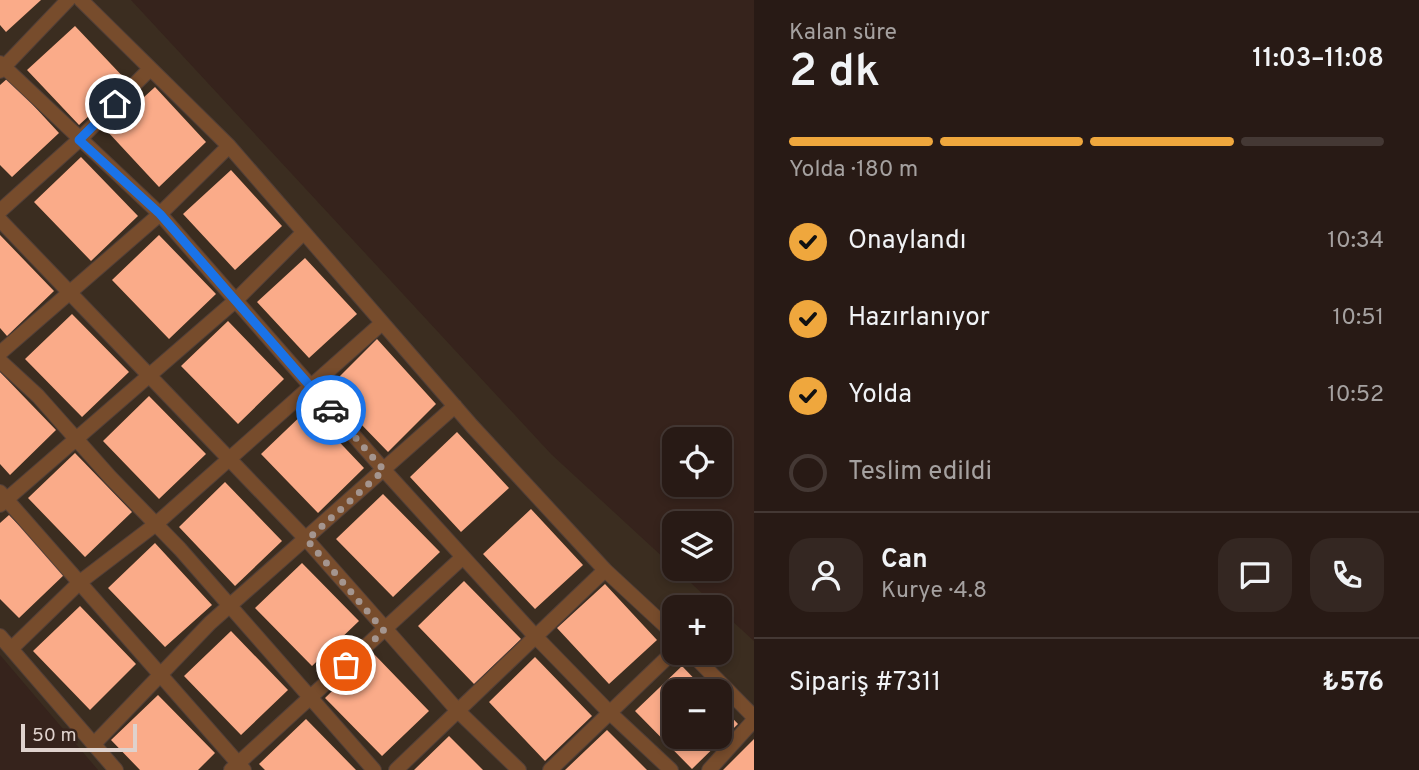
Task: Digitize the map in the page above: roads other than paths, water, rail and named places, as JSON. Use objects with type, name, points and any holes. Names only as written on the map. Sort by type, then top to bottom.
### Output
[{"type":"street","points":[[68,0],[1,67],[160,214],[463,557],[609,712],[671,770]]},
{"type":"street","points":[[81,0],[229,146],[455,406],[605,570],[662,623]]},
{"type":"street","points":[[0,211],[79,140],[150,69]]},
{"type":"street","points":[[0,354],[160,214],[229,146]]},
{"type":"street","points":[[0,220],[307,540],[384,631],[458,711],[519,770]]},
{"type":"street","points":[[303,233],[235,301],[2,499],[160,673],[238,768],[424,590],[463,557]]},
{"type":"street","points":[[12,648],[80,582],[156,524],[227,458],[312,388],[381,324]]},
{"type":"street","points":[[0,361],[38,396],[74,439],[156,524],[374,770]]},
{"type":"street","points":[[94,744],[160,673],[230,607],[455,406]]},
{"type":"street","points":[[396,770],[605,570]]},
{"type":"street","points":[[0,636],[116,770]]},
{"type":"street","points":[[551,770],[662,663]]},
{"type":"street","points":[[703,665],[754,718],[709,770]]}]
